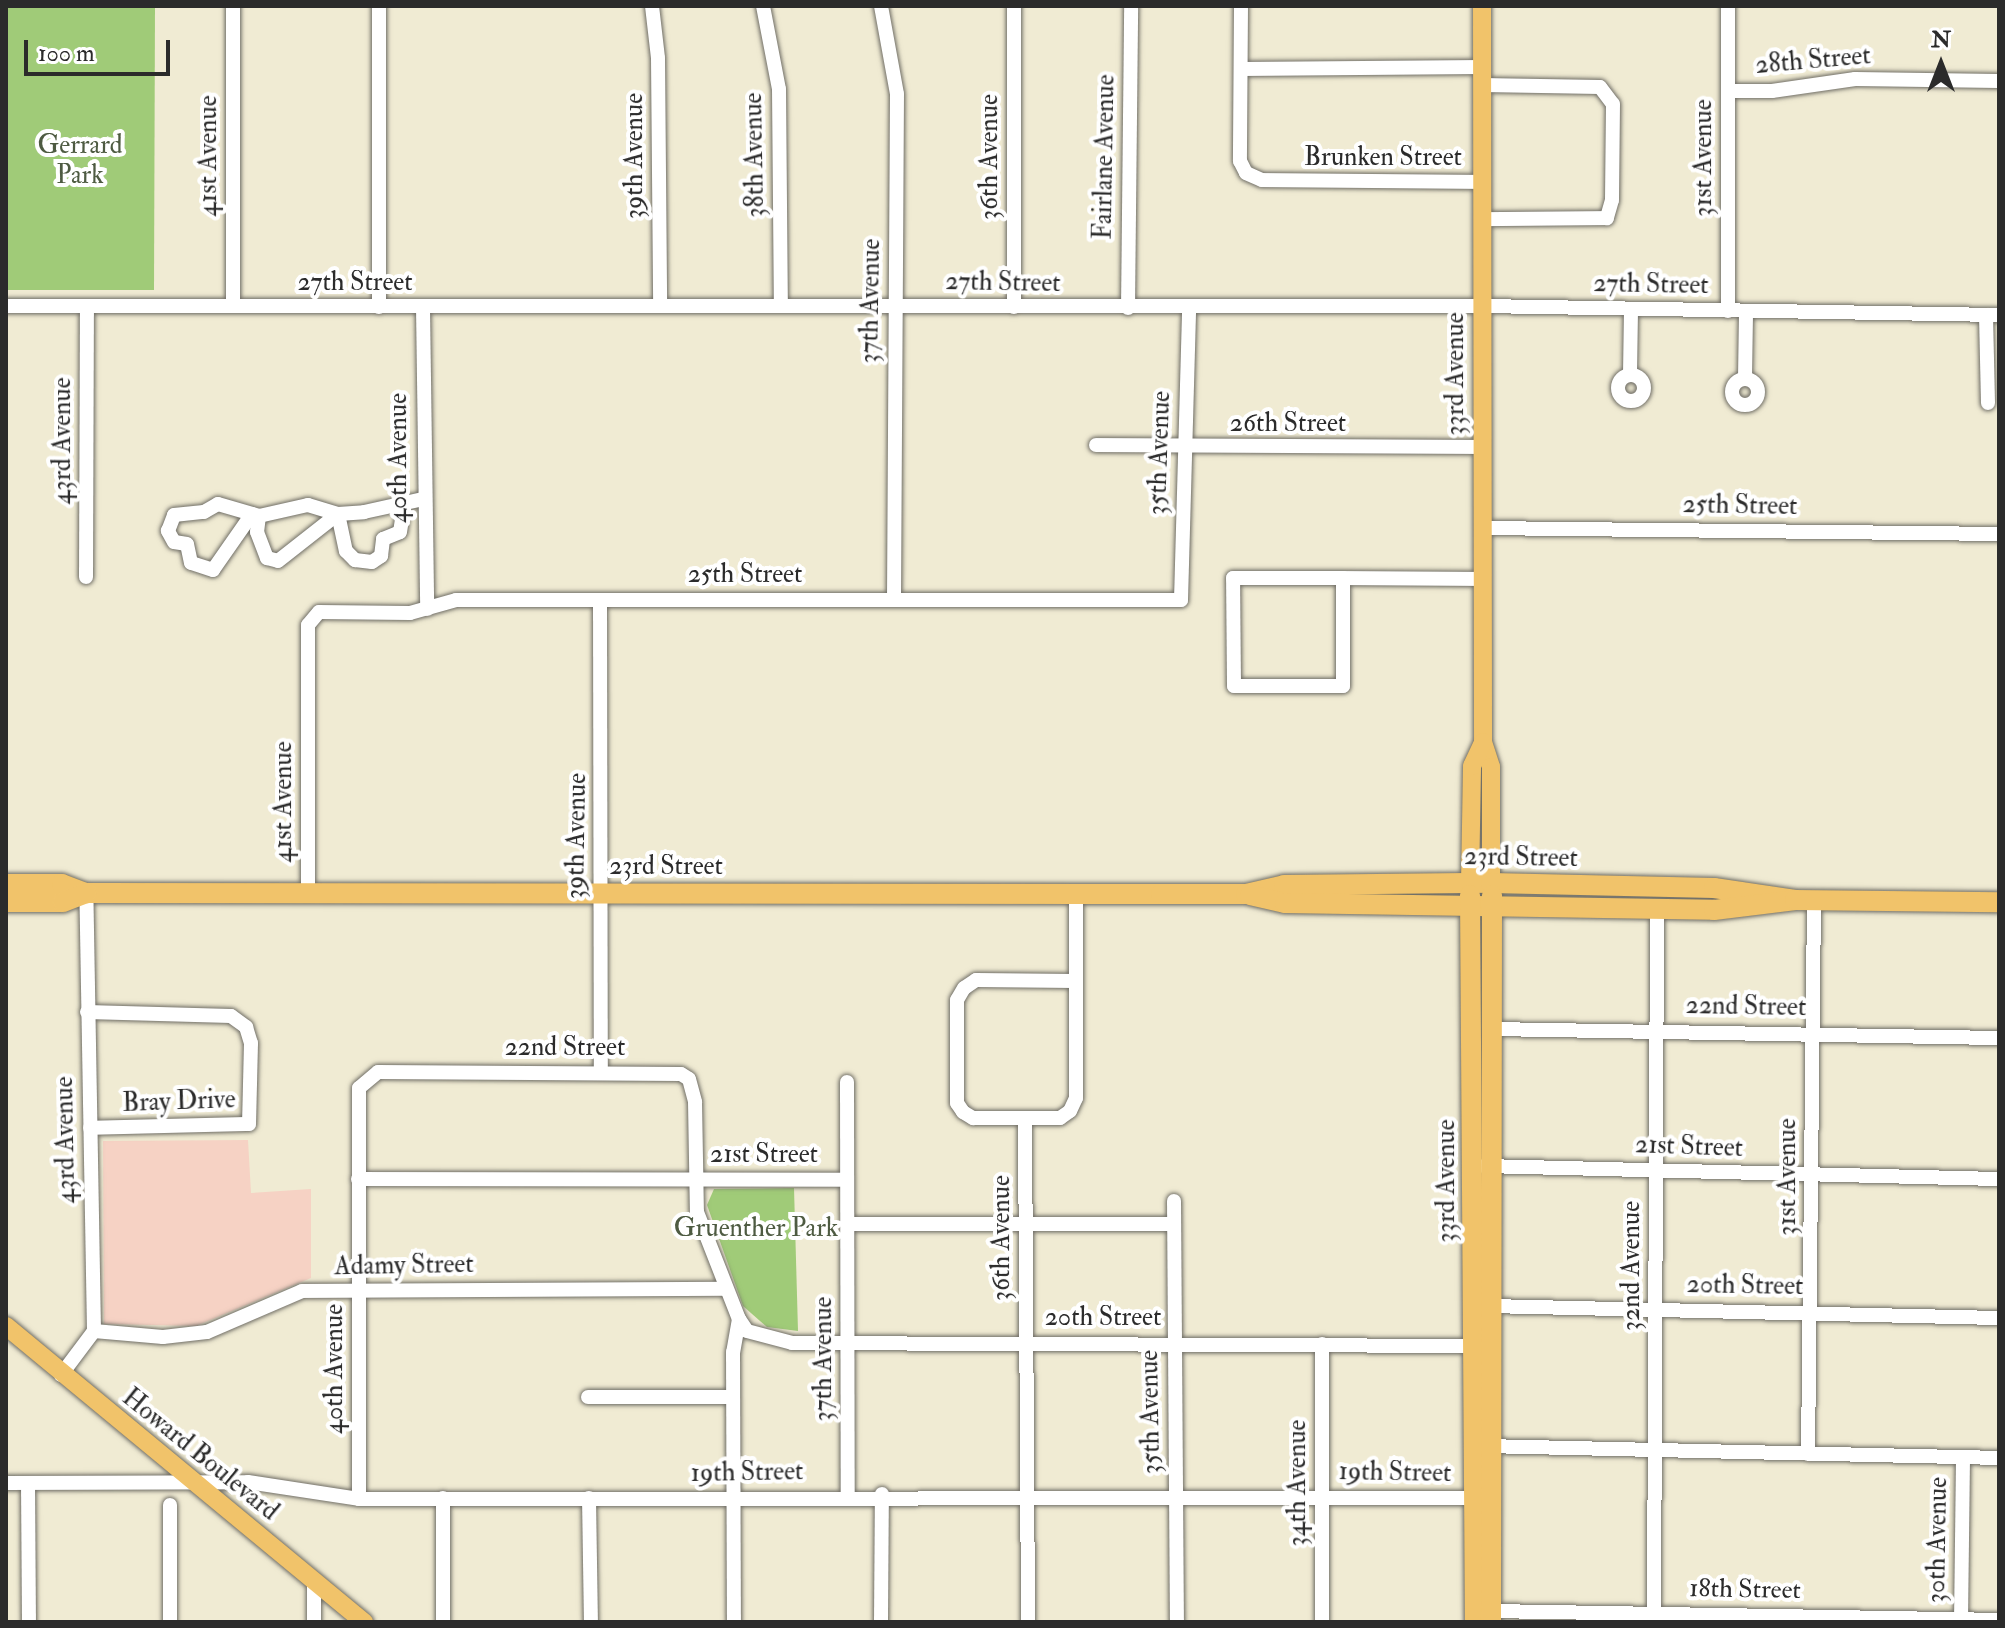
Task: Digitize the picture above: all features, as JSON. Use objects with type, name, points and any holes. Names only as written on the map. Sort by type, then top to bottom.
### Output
[{"type":"highway","name":"33rd Avenue","points":[[1470,883],[1489,1306],[1482,1446],[1485,1618]]},
{"type":"highway","name":"23rd Street","points":[[1246,894],[1284,885],[1491,883],[1714,888],[1804,900]]},
{"type":"highway","name":"33rd Avenue","points":[[1482,1446],[1474,1346],[1481,1166],[1492,1029],[1491,883]]},
{"type":"highway","name":"23rd Street","points":[[6,884],[62,884],[86,893],[1246,894],[1285,903],[1714,910],[1804,900],[1999,902]]},
{"type":"highway","name":"23rd Street","points":[[6,902],[63,902],[86,893]]},
{"type":"main road","name":"33rd Avenue","points":[[1482,6],[1481,579],[1483,742],[1491,767],[1491,883]]},
{"type":"main road","name":"33rd Avenue","points":[[1470,883],[1472,766],[1483,742]]},
{"type":"main road","name":"Howard Boulevard","points":[[6,1326],[61,1375],[364,1622]]},
{"type":"street","name":"41st Avenue","points":[[233,6],[233,306]]},
{"type":"street","points":[[379,6],[379,307]]},
{"type":"street","name":"39th Avenue","points":[[652,6],[658,58],[660,306]]},
{"type":"street","name":"38th Avenue","points":[[763,6],[779,89],[781,305]]},
{"type":"street","name":"37th Avenue","points":[[881,6],[897,94],[894,598]]},
{"type":"street","name":"36th Avenue","points":[[1014,6],[1014,307]]},
{"type":"street","name":"Fairlane Avenue","points":[[1128,308],[1131,6]]},
{"type":"street","points":[[1241,6],[1241,69],[1482,76],[1600,87],[1613,104],[1612,200],[1607,218],[1482,219]]},
{"type":"street","name":"31st Avenue","points":[[1728,6],[1728,311]]},
{"type":"street","name":"Brunken Street","points":[[1241,69],[1240,161],[1246,173],[1283,181],[1482,182]]},
{"type":"street","name":"28th Street","points":[[1728,91],[1772,91],[1855,79],[1999,81]]},
{"type":"street","name":"27th Street","points":[[6,306],[1482,306],[1992,315]]},
{"type":"street","name":"43rd Avenue","points":[[86,577],[87,306]]},
{"type":"street","name":"40th Avenue","points":[[423,307],[423,499],[427,609]]},
{"type":"street","name":"35th Avenue","points":[[1181,600],[1189,308]]},
{"type":"street","points":[[1630,374],[1631,309]]},
{"type":"street","points":[[1745,378],[1746,311]]},
{"type":"street","points":[[1988,403],[1992,315]]},
{"type":"street","name":"26th Street","points":[[1096,445],[1183,448],[1481,447]]},
{"type":"street","points":[[256,515],[213,570],[191,563],[187,544],[174,542],[168,531],[174,515],[204,512],[218,504],[256,515],[308,505],[338,514],[374,511],[405,500],[423,499]]},
{"type":"street","points":[[338,514],[346,551],[355,560],[372,562],[381,556],[383,539],[400,532],[405,500]]},
{"type":"street","points":[[256,515],[260,548],[267,558],[278,561],[338,514]]},
{"type":"street","name":"25th Street","points":[[1481,528],[1999,534]]},
{"type":"street","points":[[1343,578],[1343,686],[1234,686],[1233,578],[1343,578],[1481,579]]},
{"type":"street","name":"25th Street","points":[[313,615],[427,609],[456,600],[1181,600]]},
{"type":"street","name":"39th Avenue","points":[[600,600],[601,1072]]},
{"type":"street","name":"41st Avenue","points":[[308,894],[308,625],[313,615]]},
{"type":"street","name":"43rd Avenue","points":[[86,893],[94,1331]]},
{"type":"street","points":[[1075,981],[976,980],[957,1000],[957,1103],[973,1118],[1060,1118],[1076,1098],[1076,894]]},
{"type":"street","name":"31st Avenue","points":[[1804,900],[1813,1032],[1808,1454]]},
{"type":"street","name":"32nd Avenue","points":[[1654,1617],[1657,909]]},
{"type":"street","name":"Bray Drive","points":[[87,1012],[231,1016],[246,1027],[251,1043],[249,1124],[90,1128]]},
{"type":"street","name":"22nd Street","points":[[1492,1029],[1813,1032],[1999,1038]]},
{"type":"street","name":"40th Avenue","points":[[359,1499],[359,1088],[373,1074],[394,1072]]},
{"type":"street","name":"22nd Street","points":[[394,1072],[681,1074],[692,1086],[697,1212],[724,1289],[739,1319]]},
{"type":"street","points":[[847,1082],[847,1180]]},
{"type":"street","name":"36th Avenue","points":[[1025,1118],[1028,1622]]},
{"type":"street","name":"21st Street","points":[[1481,1166],[1999,1179]]},
{"type":"street","name":"21st Street","points":[[358,1179],[847,1180],[847,1224]]},
{"type":"street","name":"35th Avenue","points":[[1174,1201],[1177,1622]]},
{"type":"street","points":[[847,1224],[1174,1224]]},
{"type":"street","name":"37th Avenue","points":[[847,1224],[848,1494]]},
{"type":"street","name":"Adamy Street","points":[[94,1331],[163,1337],[207,1332],[302,1291],[724,1289]]},
{"type":"street","name":"20th Street","points":[[1489,1306],[1812,1311],[1999,1318]]},
{"type":"street","points":[[734,1622],[732,1397],[739,1319]]},
{"type":"street","name":"20th Street","points":[[739,1319],[747,1331],[792,1343],[1175,1342],[1474,1346]]},
{"type":"street","points":[[61,1375],[94,1331]]},
{"type":"street","name":"34th Avenue","points":[[1322,1344],[1322,1622]]},
{"type":"street","points":[[588,1397],[732,1397]]},
{"type":"street","points":[[1482,1446],[1999,1458]]},
{"type":"street","name":"30th Avenue","points":[[1961,1621],[1963,1458]]},
{"type":"street","name":"19th Street","points":[[6,1483],[248,1482],[359,1499],[732,1498],[848,1494],[1482,1498]]},
{"type":"street","points":[[28,1483],[29,1622]]},
{"type":"street","points":[[881,1622],[882,1494]]},
{"type":"street","points":[[443,1498],[443,1622]]},
{"type":"street","points":[[589,1498],[591,1622]]},
{"type":"street","points":[[170,1505],[170,1622]]},
{"type":"street","points":[[314,1582],[314,1622]]},
{"type":"street","name":"18th Street","points":[[1485,1618],[1999,1620]]},
{"type":"shaded area","points":[[248,1140],[251,1193],[311,1189],[311,1278],[196,1326],[104,1324],[103,1141]]},
{"type":"green space","name":"Gerrard Park","points":[[6,6],[155,6],[154,290],[6,290]]},
{"type":"green space","name":"Gruenther Park","points":[[794,1188],[798,1331],[767,1327],[743,1306],[707,1205],[714,1189]]}]
